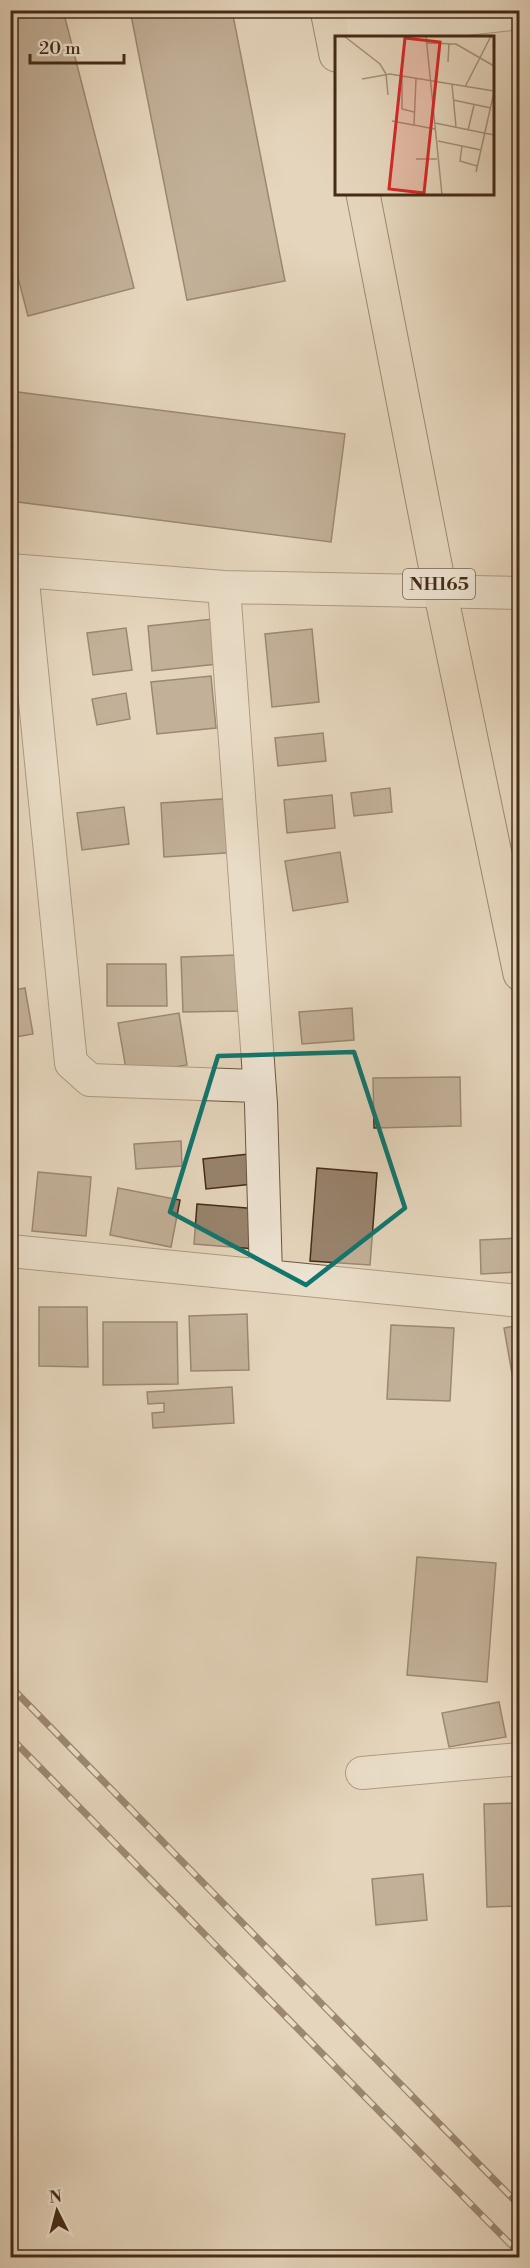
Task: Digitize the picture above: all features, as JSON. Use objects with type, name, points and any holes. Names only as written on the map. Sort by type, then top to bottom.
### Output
[{"type":"highway","name":"NH165","points":[[363,195],[440,590],[519,974]]},
{"type":"street","points":[[332,33],[519,13]]},
{"type":"street","points":[[259,1086],[90,1080],[71,1063],[16,571],[224,588],[519,592]]},
{"type":"street","points":[[224,588],[259,1086],[266,1275]]},
{"type":"street","points":[[10,1251],[519,1301]]},
{"type":"street","points":[[362,1773],[519,1760]]},
{"type":"highlighted area","points":[[354,1052],[405,1208],[306,1285],[170,1212],[218,1056]]},
{"type":"building","points":[[10,10],[63,10],[134,288],[28,316],[10,247]]},
{"type":"building","points":[[130,10],[232,10],[285,281],[187,300]]},
{"type":"building","points":[[10,391],[345,434],[331,542],[10,501]]},
{"type":"building","points":[[213,619],[218,664],[152,671],[148,626]]},
{"type":"building","points":[[126,628],[132,670],[93,675],[87,633]]},
{"type":"building","points":[[312,629],[319,702],[272,707],[265,634]]},
{"type":"building","points":[[211,676],[216,728],[157,734],[151,682]]},
{"type":"building","points":[[126,693],[130,719],[97,725],[92,699]]},
{"type":"building","points":[[323,733],[326,761],[278,766],[275,738]]},
{"type":"building","points":[[390,788],[392,812],[354,816],[351,793]]},
{"type":"building","points":[[332,795],[335,828],[287,833],[284,800]]},
{"type":"building","points":[[236,798],[240,852],[164,857],[161,803]]},
{"type":"building","points":[[124,807],[129,844],[82,850],[77,813]]},
{"type":"building","points":[[340,852],[348,902],[293,911],[285,861]]},
{"type":"building","points":[[237,955],[239,1011],[183,1012],[181,957]]},
{"type":"building","points":[[107,964],[166,964],[167,1006],[107,1006]]},
{"type":"building","points":[[25,988],[33,1034],[10,1038],[10,991]]},
{"type":"building","points":[[352,1008],[354,1040],[302,1044],[299,1012]]},
{"type":"building","points":[[179,1013],[187,1065],[127,1075],[118,1023]]},
{"type":"building","points":[[460,1077],[461,1126],[374,1128],[373,1078]]},
{"type":"building","points":[[181,1141],[182,1166],[136,1169],[134,1144]]},
{"type":"building","points":[[259,1153],[262,1183],[206,1189],[203,1159]]},
{"type":"building","points":[[317,1168],[377,1173],[370,1265],[310,1261]]},
{"type":"building","points":[[38,1172],[91,1177],[86,1236],[32,1231]]},
{"type":"building","points":[[118,1188],[180,1200],[171,1247],[110,1235]]},
{"type":"building","points":[[197,1204],[260,1209],[257,1249],[194,1244]]},
{"type":"building","points":[[520,1238],[520,1272],[481,1274],[480,1240]]},
{"type":"building","points":[[39,1307],[87,1307],[88,1367],[39,1366]]},
{"type":"building","points":[[247,1314],[249,1370],[191,1371],[189,1316]]},
{"type":"building","points":[[103,1322],[177,1322],[178,1384],[103,1385]]},
{"type":"building","points":[[391,1325],[454,1328],[450,1401],[387,1399]]},
{"type":"building","points":[[520,1325],[520,1413],[519,1413],[504,1328]]},
{"type":"building","points":[[232,1387],[234,1423],[153,1428],[152,1413],[164,1412],[164,1403],[148,1404],[147,1392]]},
{"type":"building","points":[[417,1557],[496,1563],[487,1682],[407,1675]]},
{"type":"building","points":[[499,1702],[506,1737],[449,1747],[442,1713]]},
{"type":"building","points":[[520,1803],[520,1906],[487,1907],[484,1804]]},
{"type":"building","points":[[423,1874],[427,1920],[376,1925],[372,1879]]},
{"type":"railway","points":[[10,1686],[520,2206]]},
{"type":"railway","points":[[10,1737],[520,2254]]}]
